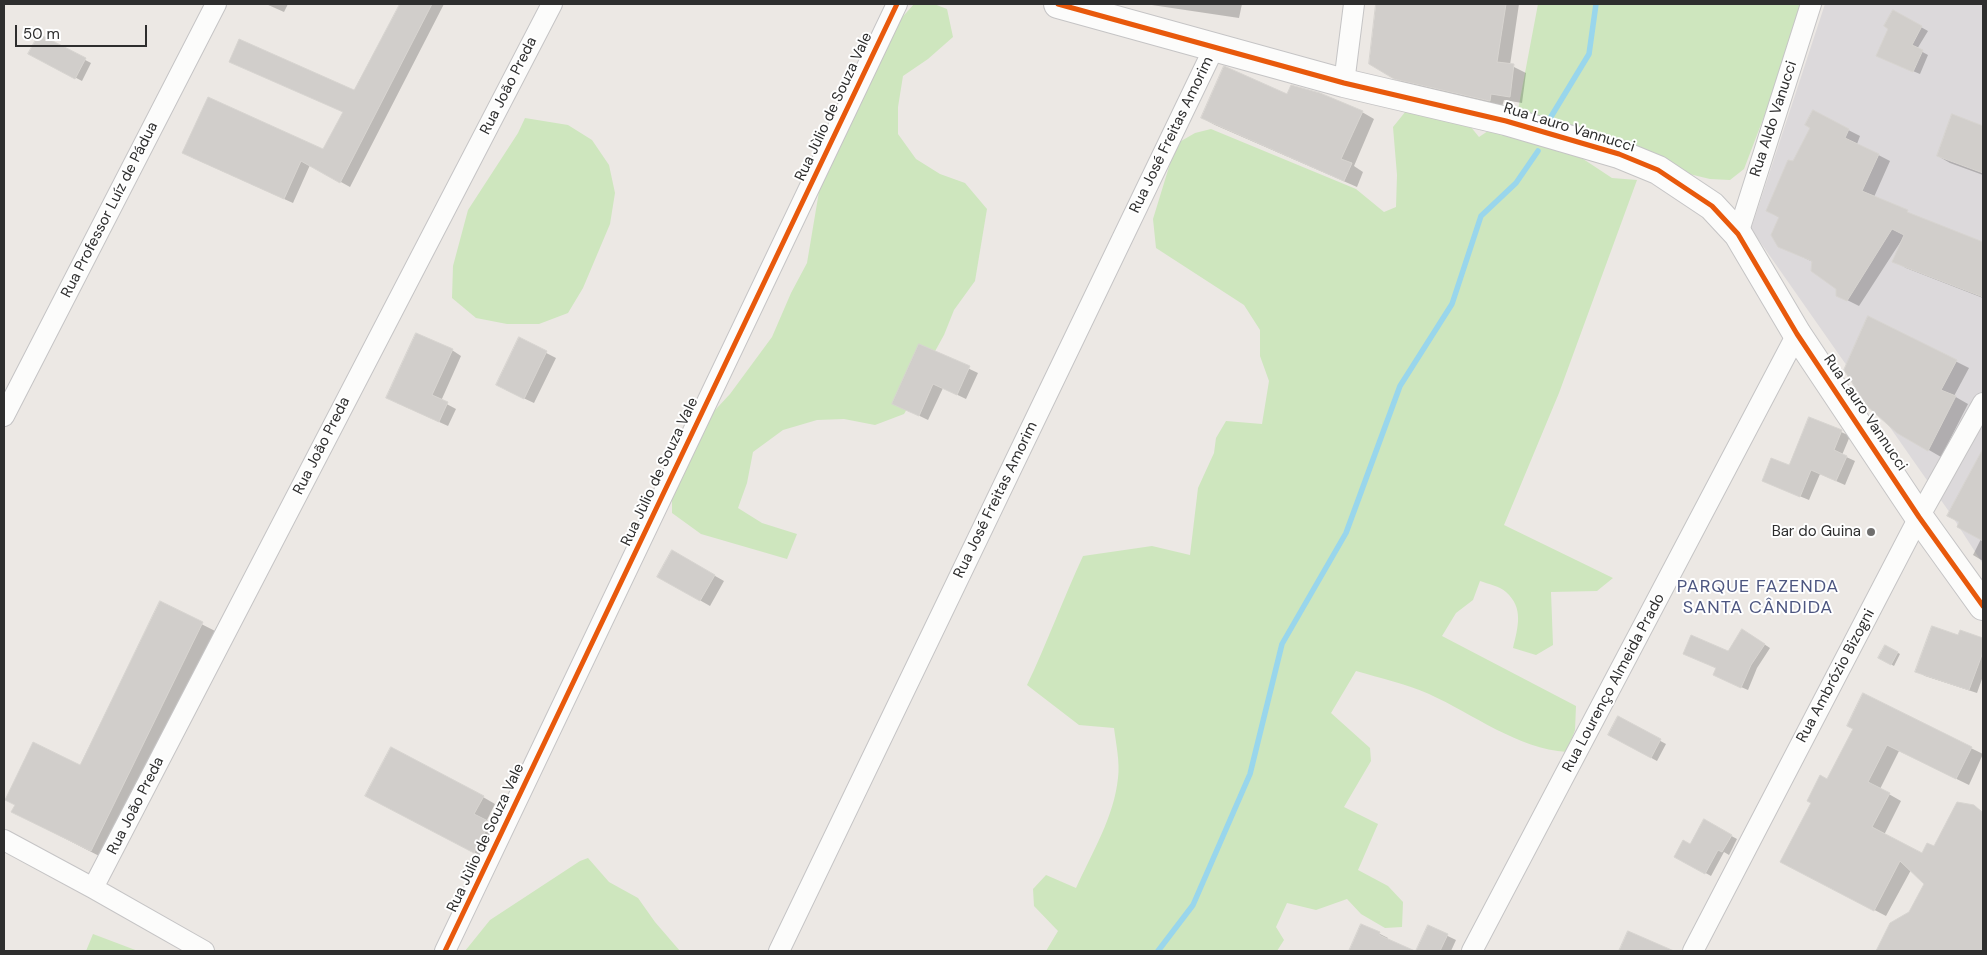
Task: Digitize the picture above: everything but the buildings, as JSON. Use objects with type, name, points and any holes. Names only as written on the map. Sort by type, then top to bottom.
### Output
[{"type":"street","name":"Rua Professor Luíz de Pádua","points":[[4,416],[216,4]]},
{"type":"street","name":"Rua João Preda","points":[[94,888],[552,4]]},
{"type":"street","name":"Rua Jùlio de Souza Vale","points":[[445,951],[897,4]]},
{"type":"street","name":"Rua Lauro Vannucci","points":[[1058,4],[1344,84],[1506,121],[1620,154],[1658,170],[1712,206],[1738,234],[1797,334],[1919,517],[1983,606]]},
{"type":"street","points":[[1344,84],[1354,4]]},
{"type":"street","name":"Rua Aldo Vanucci","points":[[1738,234],[1811,4]]},
{"type":"street","name":"Rua José Freitas Amorim","points":[[779,951],[1214,48]]},
{"type":"street","name":"Rua Lourenço Almeida Prado","points":[[1472,951],[1797,334]]},
{"type":"street","name":"Rua Ambrózio Bizogni","points":[[1693,951],[1919,517],[1983,403]]},
{"type":"street","points":[[4,840],[94,888],[204,951]]},
{"type":"shaded area","points":[[1825,4],[1983,4],[1983,564],[1950,513],[1751,229]]},
{"type":"green space","points":[[914,4],[934,4],[947,9],[953,37],[928,59],[903,76],[898,107],[898,134],[916,159],[940,174],[965,183],[987,209],[975,281],[954,310],[944,335],[928,364],[919,389],[904,414],[875,425],[844,419],[817,420],[783,430],[753,452],[747,483],[738,508],[762,523],[797,534],[787,559],[701,534],[672,513],[672,486],[678,450],[730,394],[772,337],[791,293],[807,263],[828,138],[882,40]]},
{"type":"green space","points":[[1538,4],[1807,4],[1744,169],[1730,180],[1710,179],[1685,173],[1518,110]]},
{"type":"green space","points":[[1410,106],[1466,121],[1479,137],[1491,129],[1565,147],[1612,178],[1637,180],[1559,393],[1504,525],[1613,578],[1597,591],[1551,592],[1553,645],[1536,655],[1513,648],[1518,618],[1512,598],[1501,588],[1480,581],[1473,600],[1456,613],[1442,636],[1576,706],[1575,730],[1567,752],[1549,749],[1513,738],[1421,690],[1356,671],[1331,713],[1370,748],[1371,761],[1344,807],[1378,824],[1358,870],[1388,886],[1403,902],[1402,927],[1385,928],[1361,914],[1347,899],[1316,910],[1287,903],[1276,927],[1284,940],[1277,951],[1046,951],[1058,931],[1034,906],[1033,889],[1046,875],[1076,888],[1102,834],[1112,807],[1118,778],[1118,759],[1114,728],[1079,725],[1027,685],[1083,556],[1152,546],[1190,555],[1198,488],[1214,453],[1216,438],[1226,421],[1262,424],[1269,381],[1260,356],[1260,330],[1244,305],[1156,248],[1153,219],[1176,144],[1195,133],[1211,129],[1356,189],[1384,212],[1396,207],[1397,175],[1393,127]]},
{"type":"green space","points":[[525,118],[568,125],[592,140],[609,165],[615,193],[610,224],[583,288],[568,313],[539,324],[507,324],[476,318],[452,298],[453,266],[468,210],[518,133]]},
{"type":"green space","points":[[588,858],[609,882],[638,898],[655,922],[680,951],[465,951],[490,920],[580,861]]},
{"type":"green space","points":[[93,934],[138,951],[86,951]]},
{"type":"waterway","points":[[1549,120],[1589,54],[1596,4]]},
{"type":"waterway","points":[[1158,951],[1193,905],[1250,774],[1282,644],[1346,533],[1400,386],[1452,304],[1481,216],[1516,183],[1538,151]]},
{"type":"cycle path","points":[[445,951],[897,4]]},
{"type":"cycle path","points":[[1058,4],[1344,83],[1506,121],[1619,154],[1658,170],[1712,206],[1738,234],[1797,334],[1919,517],[1983,606]]},
{"type":"place","name":"Bar do Guina","points":[[1871,532]]},
{"type":"district","name":"PARQUE FAZENDA SANTA CÂNDIDA","points":[[1758,597]]}]
